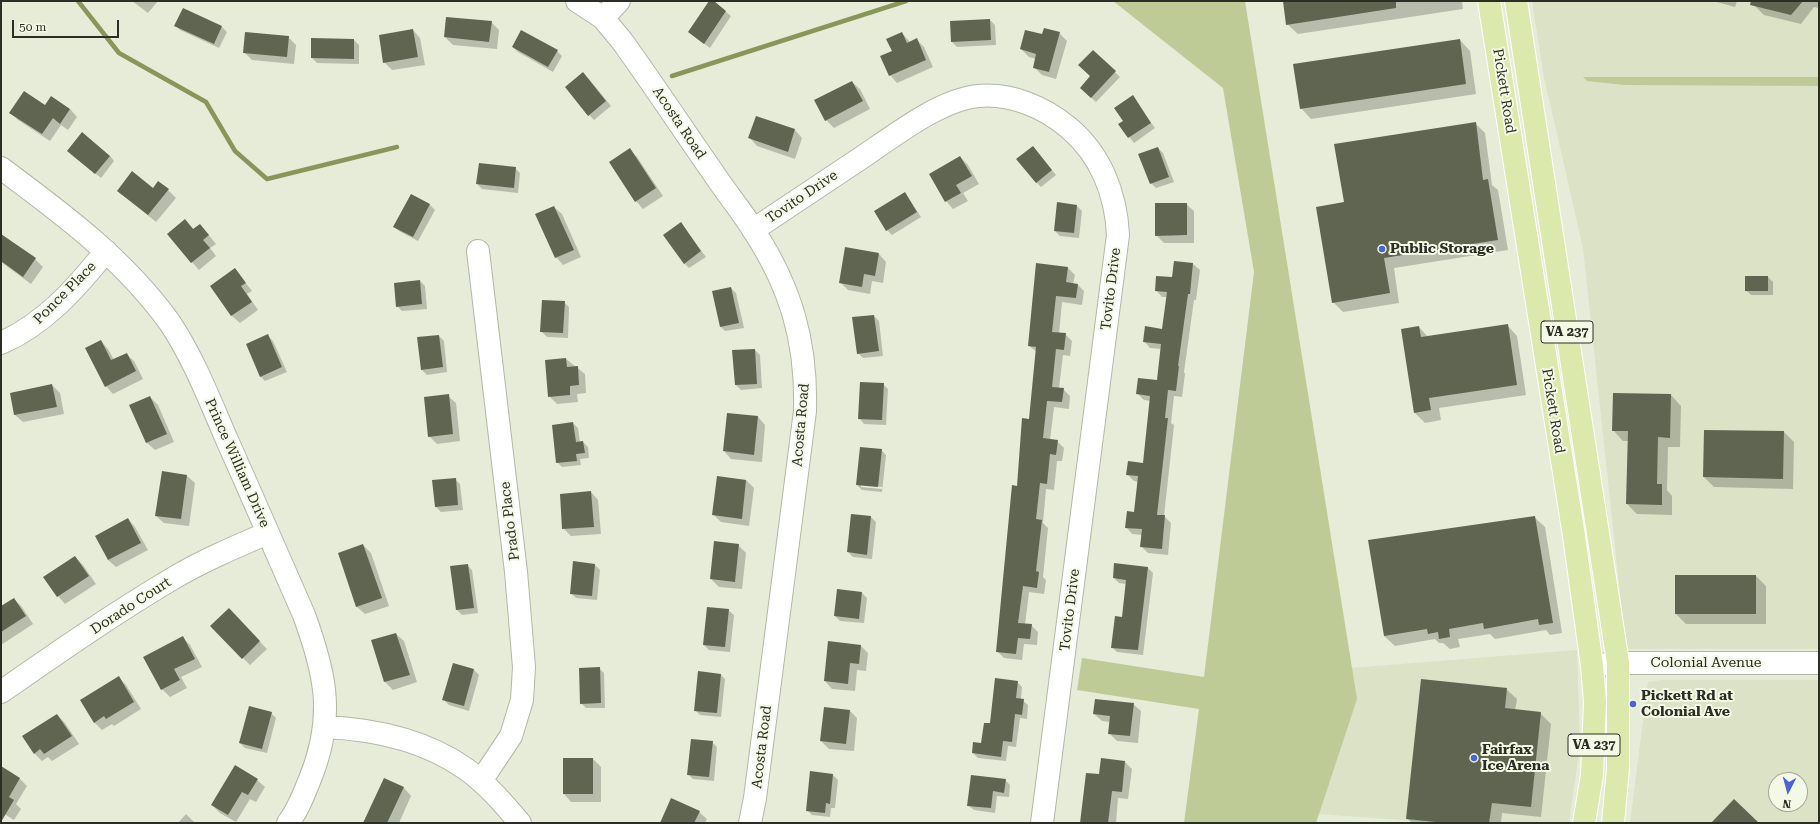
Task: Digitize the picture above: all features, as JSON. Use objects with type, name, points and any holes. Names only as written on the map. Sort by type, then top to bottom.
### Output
[{"type":"main road","name":"Pickett Road","points":[[1489,1],[1574,536],[1592,666],[1595,702],[1592,775],[1584,823]]},
{"type":"main road","name":"Pickett Road","points":[[1516,1],[1618,663],[1618,768],[1613,823]]},
{"type":"street","name":"Acosta Road","points":[[577,1],[603,18],[622,41],[753,230],[780,278],[793,312],[802,350],[806,389],[802,435],[755,798],[750,823]]},
{"type":"street","points":[[603,18],[619,1]]},
{"type":"street","name":"Tovito Drive","points":[[753,230],[902,130],[946,104],[978,96],[998,95],[1018,99],[1063,122],[1084,142],[1102,170],[1115,205],[1118,235],[1042,823]]},
{"type":"street","name":"Prince William Drive","points":[[1,168],[59,211],[106,251],[154,302],[183,345],[203,385],[304,615],[318,653],[325,700],[324,727],[316,766],[301,801],[288,823]]},
{"type":"street","name":"Ponce Place","points":[[1,343],[15,337],[49,313],[84,278],[106,251]]},
{"type":"street","name":"Prado Place","points":[[478,251],[516,572],[524,667],[522,700],[511,736],[481,781]]},
{"type":"street","name":"Dorado Court","points":[[1,692],[59,652],[172,579],[211,558],[268,533]]},
{"type":"street","name":"Colonial Avenue","points":[[1592,666],[1618,663],[1819,663]]},
{"type":"street","points":[[324,727],[367,730],[406,740],[435,752],[466,769],[481,781],[495,794],[520,823]]},
{"type":"shaded area","points":[[1532,1],[1819,1],[1819,649],[1626,649],[1583,248],[1544,77]]},
{"type":"shaded area","points":[[1577,650],[1580,746],[1569,823],[1444,823],[1318,814],[1351,668]]},
{"type":"shaded area","points":[[1662,680],[1819,680],[1819,823],[1630,823],[1648,682]]},
{"type":"green space","points":[[1113,1],[1245,1],[1357,699],[1316,823],[1184,823],[1199,709],[1077,690],[1082,658],[1204,677],[1254,272],[1223,88]]},
{"type":"green space","points":[[1583,77],[1819,77],[1819,86],[1624,85],[1587,81]]},
{"type":"building","points":[[709,1],[714,1],[726,11],[704,44],[688,32]]},
{"type":"building","points":[[1283,1],[1396,1],[1396,8],[1286,25]]},
{"type":"building","points":[[1751,1],[1803,1],[1791,15],[1750,5]]},
{"type":"building","points":[[183,8],[222,26],[214,44],[174,26]]},
{"type":"building","points":[[446,17],[492,21],[489,42],[444,37]]},
{"type":"building","points":[[990,19],[991,40],[951,42],[950,21]]},
{"type":"building","points":[[1044,28],[1060,32],[1049,72],[1033,68],[1036,54],[1020,49],[1025,30],[1042,34]]},
{"type":"building","points":[[413,29],[418,57],[383,63],[379,35]]},
{"type":"building","points":[[521,30],[558,50],[548,67],[512,47]]},
{"type":"building","points":[[245,32],[289,36],[287,57],[243,53]]},
{"type":"building","points":[[902,32],[907,43],[917,38],[926,60],[889,76],[880,56],[892,51],[886,39]]},
{"type":"building","points":[[311,38],[354,39],[354,59],[311,58]]},
{"type":"building","points":[[1460,39],[1466,84],[1300,109],[1293,64]]},
{"type":"building","points":[[1093,50],[1116,71],[1091,98],[1080,88],[1090,76],[1078,65]]},
{"type":"building","points":[[583,72],[606,101],[588,116],[565,87]]},
{"type":"building","points":[[852,81],[863,101],[825,121],[814,100]]},
{"type":"building","points":[[24,91],[45,105],[51,96],[70,109],[60,124],[53,118],[42,134],[9,113]]},
{"type":"building","points":[[1133,95],[1151,123],[1128,138],[1118,124],[1123,121],[1114,108]]},
{"type":"building","points":[[756,116],[795,129],[788,152],[748,138]]},
{"type":"building","name":"Public Storage","points":[[1476,122],[1483,180],[1488,179],[1498,240],[1384,258],[1390,293],[1332,303],[1316,207],[1344,202],[1334,144]]},
{"type":"building","points":[[82,132],[110,156],[95,174],[67,151]]},
{"type":"building","points":[[1033,146],[1052,170],[1036,183],[1016,159]]},
{"type":"building","points":[[1158,147],[1169,177],[1150,184],[1138,154]]},
{"type":"building","points":[[630,148],[656,188],[635,202],[609,162]]},
{"type":"building","points":[[960,156],[972,176],[956,185],[961,193],[945,202],[929,174]]},
{"type":"building","points":[[479,163],[516,167],[514,188],[476,184]]},
{"type":"building","points":[[132,171],[153,188],[158,181],[169,189],[148,215],[117,191]]},
{"type":"building","points":[[905,192],[917,212],[886,231],[874,211]]},
{"type":"building","points":[[411,194],[430,204],[413,237],[393,227]]},
{"type":"building","points":[[1057,202],[1077,205],[1074,233],[1054,231]]},
{"type":"building","points":[[1155,203],[1187,203],[1187,235],[1155,236]]},
{"type":"building","points":[[554,206],[574,250],[555,258],[535,214]]},
{"type":"building","points":[[185,219],[193,229],[200,224],[209,235],[203,240],[210,248],[191,263],[167,234]]},
{"type":"building","points":[[681,222],[701,251],[684,264],[663,235]]},
{"type":"building","points":[[1,234],[36,258],[23,277],[1,261]]},
{"type":"building","points":[[845,247],[879,253],[875,276],[864,274],[862,287],[839,283]]},
{"type":"building","points":[[1174,261],[1193,263],[1190,294],[1188,294],[1178,366],[1176,391],[1168,390],[1165,418],[1168,418],[1157,515],[1165,515],[1162,549],[1140,547],[1142,529],[1125,528],[1127,511],[1134,512],[1138,476],[1126,475],[1128,461],[1143,463],[1150,396],[1136,394],[1138,378],[1157,380],[1161,344],[1143,342],[1145,326],[1162,329],[1167,292],[1155,291],[1156,276],[1172,277]]},
{"type":"building","points":[[1036,263],[1068,267],[1066,282],[1078,284],[1076,298],[1056,296],[1052,332],[1066,333],[1064,350],[1056,349],[1052,387],[1064,388],[1062,402],[1047,401],[1043,438],[1058,440],[1056,455],[1050,454],[1047,484],[1040,483],[1036,519],[1042,520],[1036,571],[1039,572],[1037,588],[1023,586],[1018,623],[1032,624],[1030,639],[1018,638],[1016,654],[996,652],[1012,485],[1017,486],[1022,418],[1029,419],[1036,347],[1028,346]]},
{"type":"building","points":[[235,268],[246,283],[241,286],[252,302],[231,316],[210,286]]},
{"type":"building","points":[[1745,276],[1768,276],[1768,291],[1745,291]]},
{"type":"building","points":[[420,280],[422,304],[396,307],[394,283]]},
{"type":"building","points":[[731,287],[739,323],[720,327],[712,291]]},
{"type":"building","points":[[542,300],[565,301],[563,333],[540,332]]},
{"type":"building","points":[[874,315],[879,351],[857,354],[852,317]]},
{"type":"building","points":[[1508,324],[1517,385],[1429,398],[1431,410],[1414,413],[1401,329],[1419,326],[1421,337]]},
{"type":"building","points":[[268,334],[282,367],[260,377],[246,344]]},
{"type":"building","points":[[439,335],[443,367],[421,370],[417,337]]},
{"type":"building","points":[[101,340],[111,360],[127,353],[136,371],[105,387],[85,348]]},
{"type":"building","points":[[755,349],[757,384],[735,385],[732,350]]},
{"type":"building","points":[[566,358],[567,367],[578,366],[579,385],[570,386],[570,395],[548,397],[545,360]]},
{"type":"building","points":[[860,382],[884,383],[882,420],[858,419]]},
{"type":"building","points":[[52,384],[57,407],[14,415],[10,393]]},
{"type":"building","points":[[1613,393],[1671,394],[1670,438],[1658,437],[1657,484],[1662,484],[1662,505],[1626,504],[1628,431],[1612,431]]},
{"type":"building","points":[[449,394],[453,434],[428,437],[424,397]]},
{"type":"building","points":[[150,396],[167,434],[146,443],[129,405]]},
{"type":"building","points":[[727,413],[758,416],[754,455],[723,451]]},
{"type":"building","points":[[573,422],[576,442],[583,441],[585,453],[576,454],[577,461],[556,463],[552,425]]},
{"type":"building","points":[[1704,430],[1784,431],[1783,479],[1703,477]]},
{"type":"building","points":[[860,447],[882,449],[878,487],[856,485]]},
{"type":"building","points":[[162,471],[187,475],[181,519],[155,516]]},
{"type":"building","points":[[717,476],[746,480],[742,519],[712,515]]},
{"type":"building","points":[[456,478],[458,505],[435,507],[432,480]]},
{"type":"building","points":[[591,491],[594,527],[562,529],[560,494]]},
{"type":"building","points":[[851,514],[871,516],[867,555],[847,552]]},
{"type":"building","points":[[1535,516],[1553,623],[1539,625],[1538,619],[1484,629],[1483,623],[1449,629],[1450,637],[1439,639],[1438,632],[1428,634],[1427,629],[1384,636],[1368,540]]},
{"type":"building","points":[[128,518],[141,543],[108,560],[95,536]]},
{"type":"building","points":[[714,541],[739,544],[735,582],[710,579]]},
{"type":"building","points":[[363,544],[382,598],[356,607],[338,553]]},
{"type":"building","points":[[75,556],[89,576],[57,597],[43,577]]},
{"type":"building","points":[[573,561],[595,564],[592,596],[570,594]]},
{"type":"building","points":[[1114,563],[1148,567],[1138,650],[1111,648],[1115,616],[1122,617],[1126,580],[1113,578]]},
{"type":"building","points":[[468,564],[474,608],[456,610],[450,566]]},
{"type":"building","points":[[1675,575],[1756,575],[1756,614],[1675,614]]},
{"type":"building","points":[[837,589],[862,592],[859,619],[834,616]]},
{"type":"building","points":[[14,598],[26,616],[1,632],[1,606]]},
{"type":"building","points":[[707,607],[729,609],[725,647],[703,645]]},
{"type":"building","points":[[229,608],[260,641],[242,659],[210,626]]},
{"type":"building","points":[[396,633],[410,675],[384,682],[371,640]]},
{"type":"building","points":[[183,636],[195,659],[174,669],[180,680],[161,690],[143,657]]},
{"type":"building","points":[[828,641],[861,645],[859,664],[850,663],[848,684],[824,681]]},
{"type":"building","points":[[453,663],[474,669],[464,706],[442,700]]},
{"type":"building","points":[[600,667],[601,703],[580,704],[579,668]]},
{"type":"building","points":[[698,671],[721,674],[717,713],[694,711]]},
{"type":"building","points":[[119,676],[134,702],[106,719],[104,716],[94,723],[80,700]]},
{"type":"building","points":[[995,678],[1018,681],[1016,698],[1024,699],[1022,715],[1015,714],[1012,742],[1003,741],[1001,757],[972,753],[973,742],[981,743],[984,723],[990,723]]},
{"type":"building","name":"Fairfax Ice Arena","points":[[1421,679],[1507,688],[1505,708],[1541,712],[1531,807],[1492,803],[1489,823],[1446,823],[1406,819]]},
{"type":"building","points":[[1095,699],[1134,703],[1130,736],[1108,734],[1110,716],[1093,714]]},
{"type":"building","points":[[249,706],[272,712],[262,749],[239,743]]},
{"type":"building","points":[[824,707],[850,710],[846,744],[820,741]]},
{"type":"building","points":[[57,714],[72,736],[44,754],[40,749],[34,754],[22,736]]},
{"type":"building","points":[[691,739],[713,741],[709,777],[687,775]]},
{"type":"building","points":[[563,758],[593,758],[593,794],[563,794]]},
{"type":"building","points":[[1101,758],[1125,761],[1122,792],[1112,791],[1108,823],[1080,823],[1086,773],[1099,774]]},
{"type":"building","points":[[235,765],[258,779],[248,795],[242,792],[228,815],[211,805]]},
{"type":"building","points":[[1,766],[20,778],[9,797],[14,800],[1,822]]},
{"type":"building","points":[[810,771],[833,774],[830,804],[826,803],[825,813],[806,811]]},
{"type":"building","points":[[971,775],[1006,779],[1004,793],[993,791],[991,808],[967,806]]},
{"type":"building","points":[[384,778],[404,787],[387,823],[363,823]]},
{"type":"building","points":[[671,798],[700,811],[694,823],[660,823]]},
{"type":"building","points":[[1734,799],[1759,823],[1711,823]]},
{"type":"waterway","points":[[78,1],[119,53],[206,102],[235,151],[267,179],[397,147]]},
{"type":"waterway","points":[[672,76],[906,1]]},
{"type":"place","name":"Public Storage","points":[[1382,249]]},
{"type":"place","name":"Pickett Rd at Colonial Ave","points":[[1633,704]]},
{"type":"place","name":"Fairfax Ice Arena","points":[[1474,758]]}]
